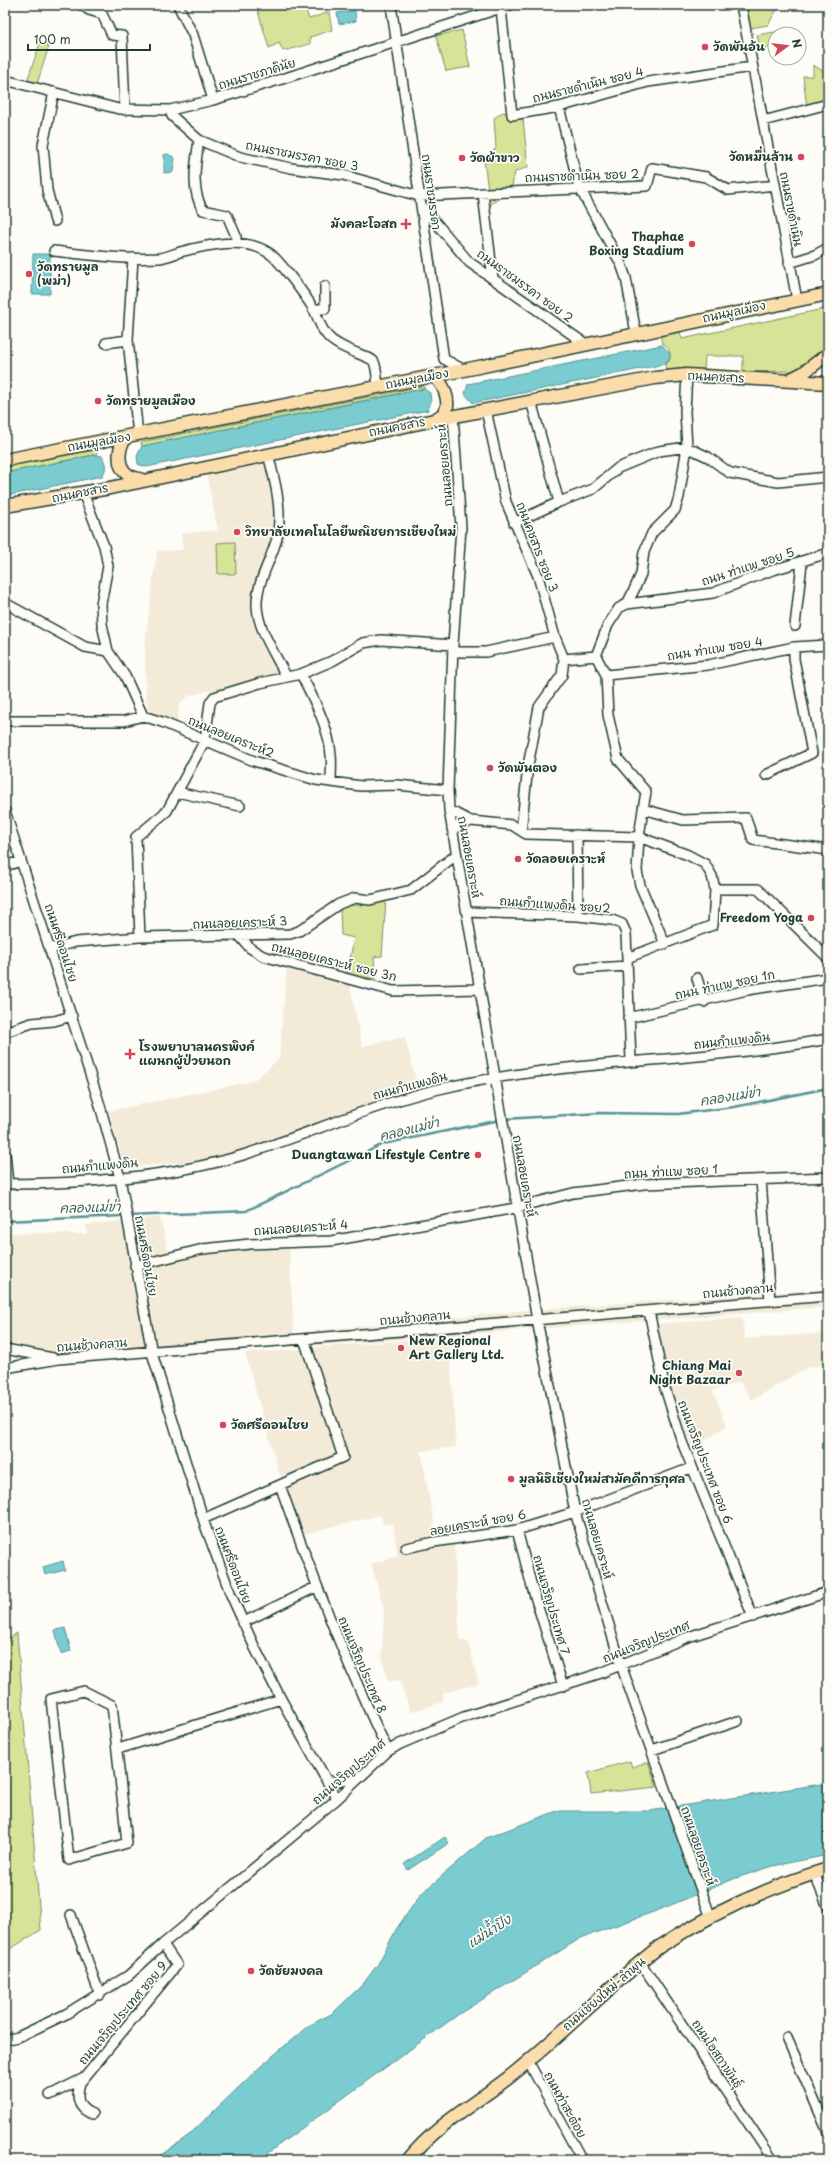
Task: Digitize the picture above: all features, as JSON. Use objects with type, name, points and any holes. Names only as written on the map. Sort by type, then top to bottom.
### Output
[{"type":"main road","name":"ถนนมูลเมือง","points":[[5,460],[464,370],[828,294]]},
{"type":"main road","points":[[791,379],[803,373],[828,354]]},
{"type":"main road","points":[[464,370],[453,376],[451,385],[456,408],[465,414]]},
{"type":"main road","name":"ถนนคชสาร","points":[[5,506],[110,488],[142,480],[453,416],[655,378],[687,376],[791,379],[828,382]]},
{"type":"main road","points":[[427,377],[434,377],[442,384],[447,406],[443,415],[434,420]]},
{"type":"main road","points":[[133,436],[120,446],[119,451],[123,469],[129,476],[142,480]]},
{"type":"main road","points":[[99,442],[107,445],[116,462],[116,477],[110,488]]},
{"type":"main road","name":"ถนนเชียงใหม่-ลำพูน","points":[[408,2160],[422,2142],[528,2061],[640,1962],[709,1913],[828,1869]]},
{"type":"street","points":[[82,5],[89,10],[102,14],[112,35],[122,36],[125,110]]},
{"type":"street","points":[[178,5],[193,36],[213,100]]},
{"type":"street","name":"ถนนราชมรรคา","points":[[390,5],[444,359],[464,370]]},
{"type":"street","name":"ถนนราชภาคินัย","points":[[5,80],[125,110],[170,110],[213,100],[510,5]]},
{"type":"street","name":"ถนนราชดำเนิน","points":[[741,5],[797,300]]},
{"type":"street","name":"ถนนราชดำเนิน ซอย 4","points":[[501,8],[512,115],[559,107],[648,82],[752,67]]},
{"type":"street","points":[[54,92],[44,145],[48,190],[55,221]]},
{"type":"street","points":[[763,121],[828,104]]},
{"type":"street","points":[[559,107],[579,188],[621,264],[626,278],[636,334]]},
{"type":"street","name":"ถนนราชมรรคา ซอย 3","points":[[170,110],[172,116],[200,140],[240,157],[291,168],[344,175],[420,201],[483,193]]},
{"type":"street","points":[[200,140],[194,173],[199,203],[203,210],[227,215],[235,231],[236,243]]},
{"type":"street","name":"ถนนราชดำเนิน ซอย 2","points":[[483,193],[647,186],[652,168],[706,178],[728,190],[775,185]]},
{"type":"street","points":[[483,193],[493,279]]},
{"type":"street","name":"ถนนราชมรรคา ซอย 2","points":[[420,201],[458,250],[493,279],[587,345]]},
{"type":"street","points":[[54,251],[133,258],[162,258],[182,252],[236,243],[259,247],[270,253],[313,309],[325,333],[332,342],[346,350],[370,358],[374,362],[378,386]]},
{"type":"street","points":[[789,263],[815,255],[828,248]]},
{"type":"street","points":[[133,258],[128,340],[133,436]]},
{"type":"street","points":[[313,309],[325,309],[325,286]]},
{"type":"street","points":[[106,344],[128,340]]},
{"type":"street","points":[[664,944],[640,885],[637,871],[638,837],[646,792],[618,759],[608,715],[606,675],[596,656],[608,624],[619,608],[627,604],[641,574],[644,552],[652,533],[675,510],[679,497],[687,447],[685,412],[687,376]]},
{"type":"street","points":[[531,401],[558,502]]},
{"type":"street","name":"ถนนคชสาร ซอย 3","points":[[486,410],[506,502],[538,576],[555,637],[564,660]]},
{"type":"street","name":"ถนนลอยเคราะห์","points":[[453,416],[461,527],[453,649],[448,790],[449,810],[480,988],[494,1079],[537,1320],[575,1512],[621,1665],[709,1913]]},
{"type":"street","points":[[514,523],[558,502],[593,489],[618,468],[659,451],[687,447],[708,458],[730,473],[778,482],[828,477]]},
{"type":"street","points":[[268,454],[278,491],[277,537],[259,589],[257,605],[260,622],[286,676]]},
{"type":"street","points":[[5,721],[124,721],[144,716],[125,676],[108,651],[102,624],[101,604],[108,566],[104,546],[83,493]]},
{"type":"street","name":"ถนน ท่าแพ ซอย 5","points":[[627,604],[713,593],[770,571],[802,563],[828,553]]},
{"type":"street","points":[[795,626],[802,563]]},
{"type":"street","points":[[5,603],[85,647],[108,651]]},
{"type":"street","points":[[140,937],[136,837],[167,811],[205,740],[210,703],[214,697],[260,682],[301,674],[332,661],[363,643],[381,640],[486,652],[555,637]]},
{"type":"street","name":"ถนน ท่าแพ ซอย 4","points":[[606,675],[708,665],[794,648],[828,645]]},
{"type":"street","points":[[766,775],[812,753],[794,659],[794,648]]},
{"type":"street","points":[[521,831],[528,766],[540,707],[562,675],[564,660],[596,656]]},
{"type":"street","points":[[301,674],[314,701],[329,742],[332,755],[331,782]]},
{"type":"street","name":"ถนนลอยเคราะห์2","points":[[144,716],[254,761],[316,780],[361,786],[397,785],[448,790]]},
{"type":"street","points":[[177,792],[240,806]]},
{"type":"street","points":[[643,809],[683,820],[746,818],[753,840],[828,850]]},
{"type":"street","points":[[449,810],[471,820],[512,825],[526,834],[638,837],[688,855],[704,864],[712,876],[715,888],[713,925],[664,944],[627,962],[581,969]]},
{"type":"street","name":"ถนนศรีดอนไชย","points":[[5,811],[99,1102],[120,1178],[152,1353],[203,1519],[242,1623],[281,1700],[337,1798]]},
{"type":"street","points":[[452,829],[471,820]]},
{"type":"street","points":[[578,835],[578,916]]},
{"type":"street","name":"ถนนลอยเคราะห์ 3","points":[[50,949],[76,942],[140,937],[281,935],[299,932],[339,904],[355,898],[370,900],[411,890],[456,856]]},
{"type":"street","points":[[5,866],[21,861]]},
{"type":"street","points":[[715,888],[758,889],[791,923],[824,946],[828,958]]},
{"type":"street","name":"ถนนกำแพงดิน ซอย2","points":[[467,912],[578,916],[612,920],[622,924],[626,933],[630,1061]]},
{"type":"street","name":"ถนนลอยเคราะห์ ซอย 3ก","points":[[239,935],[250,948],[263,956],[393,991],[480,988]]},
{"type":"street","points":[[697,978],[704,1002]]},
{"type":"street","name":"ถนน ท่าแพ ซอย 1ก","points":[[628,1018],[704,1002],[747,990],[828,978]]},
{"type":"street","points":[[5,1032],[32,1023],[54,1021],[72,1016]]},
{"type":"street","name":"ถนนกำแพงดิน","points":[[6,1184],[120,1178],[207,1165],[244,1155],[380,1105],[440,1089],[494,1079],[630,1061],[677,1059],[780,1048],[828,1039]]},
{"type":"street","points":[[5,1153],[6,1184]]},
{"type":"street","name":"ถนน ท่าแพ ซอย 1","points":[[517,1208],[573,1193],[644,1184],[828,1177]]},
{"type":"street","points":[[761,1180],[770,1301]]},
{"type":"street","name":"ถนนลอยเคราะห์ 4","points":[[135,1266],[203,1249],[250,1244],[331,1241],[517,1208]]},
{"type":"street","name":"ถนนช้างคลาน","points":[[5,1368],[58,1359],[152,1353],[828,1296]]},
{"type":"street","name":"ถนนเจริญประเทศ ซอย 6","points":[[649,1311],[664,1385],[692,1468],[753,1617]]},
{"type":"street","points":[[203,1519],[343,1457],[304,1339]]},
{"type":"street","points":[[5,1348],[58,1359]]},
{"type":"street","name":"ลอยเคราะห์ ซอย 6","points":[[406,1548],[434,1542],[517,1530],[575,1512],[692,1468]]},
{"type":"street","name":"ถนนเจริญประเทศ 8","points":[[280,1485],[316,1587],[358,1691],[388,1751]]},
{"type":"street","name":"ถนนเจริญประเทศ 7","points":[[517,1530],[532,1587],[563,1686]]},
{"type":"street","points":[[242,1623],[316,1587]]},
{"type":"street","name":"ถนนเจริญประเทศ","points":[[5,2040],[18,2037],[66,2014],[100,1995],[129,1975],[163,1944],[337,1798],[388,1751],[442,1725],[563,1686],[621,1665],[685,1638],[828,1592]]},
{"type":"street","points":[[84,1691],[112,1705],[118,1749],[127,1843],[69,1860],[51,1699],[84,1691]]},
{"type":"street","points":[[118,1749],[281,1700]]},
{"type":"street","points":[[652,1750],[738,1721]]},
{"type":"street","points":[[326,1780],[335,1782],[363,1774]]},
{"type":"street","points":[[814,1874],[828,1907]]},
{"type":"street","points":[[71,1916],[100,1995]]},
{"type":"street","name":"ถนนเจริญประเทศ ซอย 9","points":[[85,2077],[178,1965],[163,1944]]},
{"type":"street","name":"ถนนโอสถาพันธุ์","points":[[640,1962],[773,2160]]},
{"type":"street","points":[[787,2038],[828,2132]]},
{"type":"street","name":"ถนนท่าสะต๋อย","points":[[528,2061],[580,2159]]},
{"type":"street","points":[[50,2095],[85,2077]]},
{"type":"street","points":[[85,2077],[80,2083],[77,2099],[82,2108],[92,2114]]},
{"type":"shaded area","points":[[266,461],[275,491],[276,519],[272,544],[254,600],[258,637],[279,674],[246,684],[190,695],[179,703],[177,723],[148,711],[146,696],[145,642],[157,551],[183,550],[181,534],[218,530],[206,473]]},
{"type":"shaded area","points":[[287,968],[350,985],[362,1046],[405,1037],[418,1090],[384,1100],[242,1149],[204,1160],[125,1168],[109,1111],[253,1081],[279,1059]]},
{"type":"shaded area","points":[[160,1217],[170,1259],[205,1251],[289,1245],[294,1337],[55,1353],[5,1342],[5,1233],[87,1234],[86,1225]]},
{"type":"shaded area","points":[[828,1289],[828,1307],[299,1347],[300,1332],[540,1309]]},
{"type":"shaded area","points":[[742,1317],[745,1339],[828,1333],[828,1364],[806,1368],[752,1400],[740,1382],[713,1391],[727,1426],[693,1448],[667,1382],[657,1324]]},
{"type":"shaded area","points":[[449,1337],[456,1447],[421,1451],[438,1546],[454,1542],[460,1640],[468,1642],[479,1684],[443,1693],[443,1702],[411,1712],[399,1680],[388,1682],[382,1657],[384,1609],[371,1564],[398,1556],[393,1523],[383,1525],[381,1515],[303,1534],[284,1488],[346,1462],[308,1348]]},
{"type":"shaded area","points":[[304,1349],[338,1448],[338,1457],[281,1479],[245,1353]]},
{"type":"green space","points":[[256,5],[304,5],[309,19],[329,12],[332,30],[310,37],[310,44],[283,51],[279,43],[269,48]]},
{"type":"green space","points":[[779,6],[768,25],[750,28],[746,8]]},
{"type":"green space","points":[[462,30],[470,67],[446,71],[436,36]]},
{"type":"green space","points":[[767,33],[767,48],[760,48],[757,35]]},
{"type":"green space","points":[[40,43],[49,46],[37,84],[27,81]]},
{"type":"green space","points":[[813,65],[825,72],[828,70],[828,101],[807,108],[803,76],[813,76]]},
{"type":"green space","points":[[503,112],[523,119],[528,167],[515,172],[511,190],[490,205],[484,160],[496,148],[494,118]]},
{"type":"green space","points":[[828,308],[828,348],[804,368],[794,371],[743,372],[743,356],[705,356],[704,372],[683,368],[666,371],[665,365],[670,360],[670,355],[668,348],[662,343],[660,336],[680,332],[682,339]]},
{"type":"green space","points":[[424,386],[425,388],[142,446],[141,442]]},
{"type":"green space","points":[[96,450],[97,454],[5,473],[5,467]]},
{"type":"green space","points":[[235,542],[236,574],[218,574],[217,543]]},
{"type":"green space","points":[[386,899],[382,956],[374,957],[376,979],[347,975],[354,938],[341,935],[340,906],[359,905]]},
{"type":"green space","points":[[17,1633],[41,1930],[10,1949],[5,2011],[5,1641]]},
{"type":"green space","points":[[630,1761],[632,1767],[648,1762],[657,1787],[591,1794],[588,1773]]},
{"type":"water","points":[[355,11],[356,21],[339,24],[337,13]]},
{"type":"water","points":[[168,154],[175,158],[173,172],[164,173],[164,155]]},
{"type":"water","points":[[33,254],[50,254],[50,294],[32,294]]},
{"type":"water","points":[[662,345],[670,354],[669,360],[665,364],[473,403],[465,394],[468,384]]},
{"type":"water","points":[[424,389],[430,393],[431,402],[428,410],[146,467],[138,464],[137,456],[142,446]]},
{"type":"water","points":[[95,455],[102,456],[104,462],[105,469],[102,476],[5,496],[5,473]]},
{"type":"water","points":[[63,1561],[65,1570],[45,1575],[43,1567]]},
{"type":"water","points":[[65,1628],[71,1651],[61,1654],[55,1630]]},
{"type":"water","name":"แม่น้ำปิง","points":[[828,1783],[828,1855],[773,1866],[736,1878],[659,1910],[581,1938],[459,2014],[258,2160],[154,2160],[189,2135],[260,2067],[308,2026],[333,2013],[363,1984],[378,1964],[397,1928],[421,1894],[486,1838],[557,1811],[649,1811]]},
{"type":"water","points":[[445,1837],[449,1843],[408,1870],[404,1864]]},
{"type":"waterway","name":"คลองแม่ข่า","points":[[505,1119],[600,1113],[678,1114],[734,1107],[828,1088]]},
{"type":"waterway","name":"คลองแม่ข่า","points":[[129,1216],[246,1211],[383,1144],[500,1120]]},
{"type":"waterway","name":"คลองแม่ข่า","points":[[5,1221],[124,1216]]},
{"type":"place","name":"วัดพันอ้น","points":[[705,47]]},
{"type":"place","name":"วัดหมื่นล้าน","points":[[801,157]]},
{"type":"place","name":"วัดผ้าขาว","points":[[462,158]]},
{"type":"place","name":"มังคละโอสถ","points":[[406,224]]},
{"type":"place","name":"Thaphae Boxing Stadium","points":[[692,244]]},
{"type":"place","name":"วัดทรายมูล (พม่า)","points":[[29,274]]},
{"type":"place","name":"วัดทรายมูลเมือง","points":[[98,401]]},
{"type":"place","name":"วิทยาลัยเทคโนโลยีพณิชยการเชียงใหม่","points":[[237,532]]},
{"type":"place","name":"วัดพันตอง","points":[[490,768]]},
{"type":"place","name":"วัดลอยเคราะห์","points":[[518,859]]},
{"type":"place","name":"Freedom Yoga","points":[[811,918]]},
{"type":"place","name":"โรงพยาบาลนครพิงค์ แผนกผู้ป่วยนอก","points":[[130,1054]]},
{"type":"place","name":"Duangtawan Lifestyle Centre","points":[[478,1155]]},
{"type":"place","name":"New Regional Art Gallery Ltd.","points":[[401,1348]]},
{"type":"place","name":"Chiang Mai Night Bazaar","points":[[739,1373]]},
{"type":"place","name":"วัดศรีดอนไชย","points":[[223,1425]]},
{"type":"place","name":"มูลนิธิเชียงใหม่สามัคคีการกุศล","points":[[511,1479]]},
{"type":"place","name":"วัดชัยมงคล","points":[[251,1971]]}]
